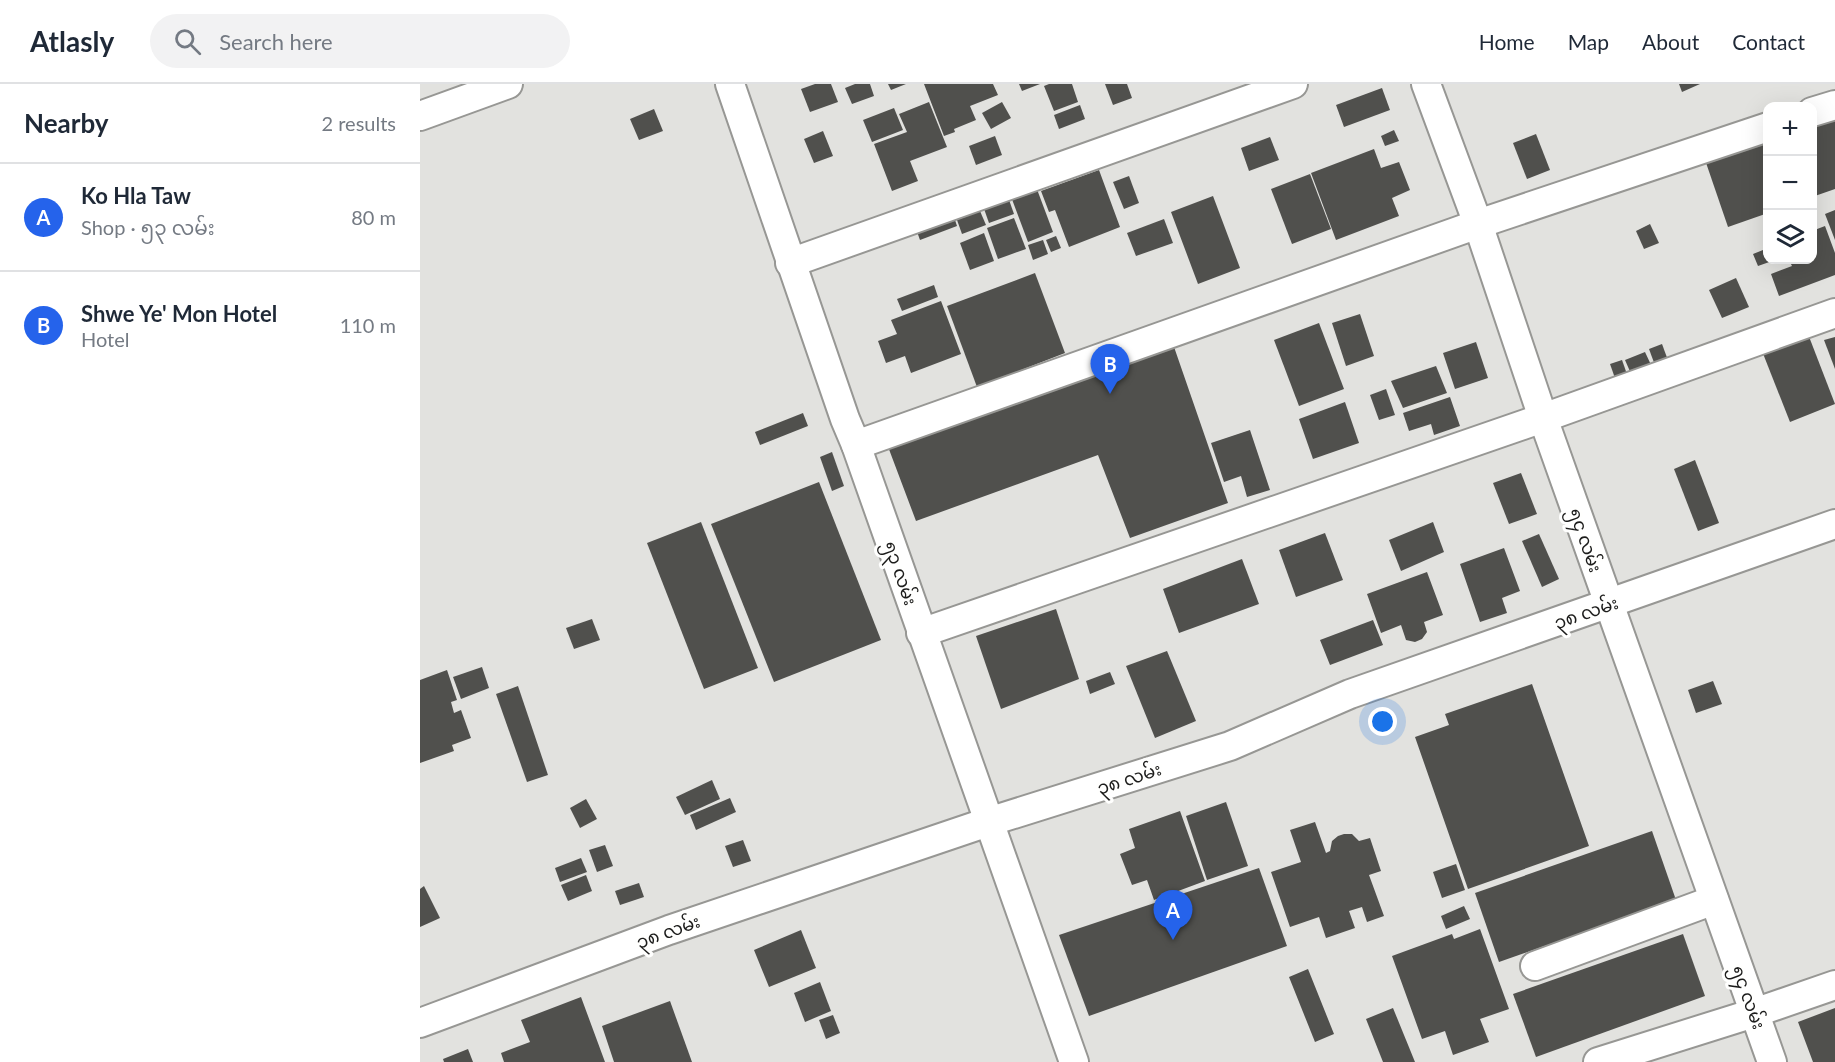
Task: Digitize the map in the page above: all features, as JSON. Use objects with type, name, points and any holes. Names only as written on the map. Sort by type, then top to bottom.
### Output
[{"type":"street","points":[[420,116],[508,84]]},
{"type":"street","name":"၅၃ လမ်း","points":[[730,84],[790,263],[1074,1062]]},
{"type":"street","points":[[790,263],[1293,84]]},
{"type":"street","name":"၅၄ လမ်း","points":[[1426,84],[1478,224],[1608,604],[1772,1062]]},
{"type":"street","points":[[1817,110],[1835,105]]},
{"type":"street","points":[[856,445],[1478,224],[1763,128]]},
{"type":"street","points":[[921,633],[1543,418],[1835,313]]},
{"type":"street","name":"၃၈ လမ်း","points":[[420,1023],[669,930],[988,822],[1230,746],[1350,694],[1835,524]]},
{"type":"street","points":[[1535,966],[1714,900]]},
{"type":"street","points":[[1598,1062],[1835,985]]},
{"type":"building","points":[[815,84],[831,84],[838,102],[810,112],[801,89]]},
{"type":"building","points":[[855,84],[870,84],[874,96],[852,104],[845,88]]},
{"type":"building","points":[[888,84],[906,84],[891,90]]},
{"type":"building","points":[[924,84],[993,84],[998,95],[970,106],[976,120],[944,136]]},
{"type":"building","points":[[1019,84],[1040,84],[1022,91]]},
{"type":"building","points":[[1072,84],[1078,102],[1054,111],[1044,86]]},
{"type":"building","points":[[1105,84],[1127,84],[1132,98],[1113,105]]},
{"type":"building","points":[[1679,84],[1700,84],[1682,92]]},
{"type":"building","points":[[1382,88],[1390,110],[1344,127],[1336,105]]},
{"type":"building","points":[[929,102],[947,147],[910,161],[918,181],[892,191],[874,144],[907,132],[899,114]]},
{"type":"building","points":[[1002,102],[1011,118],[991,129],[982,113]]},
{"type":"building","points":[[1080,105],[1085,119],[1059,129],[1054,115]]},
{"type":"building","points":[[1835,107],[1835,189],[1817,195],[1817,156],[1817,113]]},
{"type":"building","points":[[894,108],[903,130],[872,142],[863,120]]},
{"type":"building","points":[[654,109],[663,131],[639,140],[630,119]]},
{"type":"building","points":[[1394,130],[1399,141],[1385,146],[1381,136]]},
{"type":"building","points":[[823,131],[833,156],[814,163],[804,139]]},
{"type":"building","points":[[1763,133],[1763,215],[1728,227],[1703,154]]},
{"type":"building","points":[[1536,134],[1550,170],[1527,179],[1513,143]]},
{"type":"building","points":[[995,136],[1002,155],[976,165],[969,146]]},
{"type":"building","points":[[1270,137],[1279,160],[1249,171],[1241,148]]},
{"type":"building","points":[[1374,149],[1381,168],[1399,162],[1410,190],[1392,198],[1399,216],[1336,240],[1311,173]]},
{"type":"building","points":[[1099,170],[1120,227],[1069,247],[1055,210],[1049,212],[1041,191]]},
{"type":"building","points":[[1310,174],[1331,229],[1292,244],[1271,189]]},
{"type":"building","points":[[1129,176],[1139,203],[1124,209],[1113,182]]},
{"type":"building","points":[[1035,184],[1053,232],[1028,242],[1010,194]]},
{"type":"building","points":[[1213,196],[1240,268],[1198,284],[1171,212]]},
{"type":"building","points":[[1008,197],[1014,214],[989,223],[983,206]]},
{"type":"building","points":[[1835,210],[1835,240],[1825,214]]},
{"type":"building","points":[[980,211],[986,225],[962,234],[957,220]]},
{"type":"building","points":[[953,214],[957,226],[920,240],[916,229]]},
{"type":"building","points":[[1014,218],[1026,249],[998,259],[987,228]]},
{"type":"building","points":[[1164,219],[1173,243],[1136,256],[1127,233]]},
{"type":"building","points":[[1650,224],[1659,243],[1644,249],[1636,231]]},
{"type":"building","points":[[1825,226],[1835,253],[1835,275],[1779,296],[1771,274],[1792,266],[1791,264],[1817,264],[1817,229]]},
{"type":"building","points":[[984,233],[994,261],[970,270],[960,243]]},
{"type":"building","points":[[1056,236],[1061,248],[1051,252],[1046,240]]},
{"type":"building","points":[[1043,240],[1048,254],[1033,260],[1028,245]]},
{"type":"building","points":[[1763,250],[1764,264],[1758,266],[1753,254]]},
{"type":"building","points":[[1035,273],[1065,353],[977,387],[947,306]]},
{"type":"building","points":[[1736,278],[1749,307],[1722,318],[1709,290]]},
{"type":"building","points":[[934,285],[938,297],[902,311],[897,299]]},
{"type":"building","points":[[941,301],[961,354],[911,373],[905,356],[886,363],[878,341],[897,334],[891,320]]},
{"type":"building","points":[[1360,314],[1374,356],[1346,366],[1332,323]]},
{"type":"building","points":[[1319,323],[1344,389],[1299,406],[1274,340]]},
{"type":"building","points":[[1808,334],[1835,404],[1790,422],[1762,351]]},
{"type":"building","points":[[1835,337],[1835,369],[1824,340]]},
{"type":"building","points":[[1476,342],[1488,378],[1455,389],[1443,353]]},
{"type":"building","points":[[1173,344],[1228,503],[1130,538],[1098,455],[916,521],[887,444]]},
{"type":"building","points":[[1662,344],[1669,363],[1656,368],[1649,349]]},
{"type":"building","points":[[1645,352],[1652,367],[1632,376],[1625,360]]},
{"type":"building","points":[[1622,360],[1628,377],[1616,381],[1610,364]]},
{"type":"building","points":[[1436,366],[1447,393],[1403,408],[1391,381]]},
{"type":"building","points":[[1386,389],[1395,415],[1379,420],[1370,395]]},
{"type":"building","points":[[1450,397],[1460,426],[1434,435],[1431,424],[1409,431],[1403,413]]},
{"type":"building","points":[[1345,402],[1359,443],[1313,459],[1299,419]]},
{"type":"building","points":[[803,413],[808,426],[760,445],[755,432]]},
{"type":"building","points":[[1250,430],[1270,490],[1247,497],[1241,476],[1224,482],[1211,443]]},
{"type":"building","points":[[832,452],[844,486],[832,491],[820,457]]},
{"type":"building","points":[[1695,460],[1719,523],[1698,531],[1674,469]]},
{"type":"building","points":[[1521,473],[1537,514],[1509,524],[1493,483]]},
{"type":"building","points":[[819,482],[881,640],[774,682],[711,524]]},
{"type":"building","points":[[701,522],[758,668],[704,689],[647,543]]},
{"type":"building","points":[[1433,522],[1444,552],[1401,571],[1389,540]]},
{"type":"building","points":[[1325,533],[1343,580],[1296,597],[1279,550]]},
{"type":"building","points":[[1539,534],[1559,579],[1542,587],[1522,541]]},
{"type":"building","points":[[1504,548],[1520,591],[1502,598],[1507,613],[1480,622],[1460,564]]},
{"type":"building","points":[[1242,559],[1259,604],[1179,633],[1163,589]]},
{"type":"building","points":[[1427,572],[1443,615],[1424,622],[1427,632],[1422,639],[1415,642],[1406,640],[1401,625],[1381,633],[1367,594]]},
{"type":"building","points":[[1056,609],[1079,679],[1001,709],[976,636]]},
{"type":"building","points":[[592,619],[600,640],[574,649],[566,628]]},
{"type":"building","points":[[1373,620],[1383,645],[1330,665],[1320,640]]},
{"type":"building","points":[[1167,651],[1196,721],[1155,738],[1126,666]]},
{"type":"building","points":[[482,667],[489,688],[461,699],[453,677]]},
{"type":"building","points":[[447,670],[457,700],[451,702],[454,713],[461,710],[471,738],[452,745],[454,751],[420,763],[420,680]]},
{"type":"building","points":[[1110,672],[1115,684],[1090,694],[1086,681]]},
{"type":"building","points":[[1713,681],[1722,704],[1696,713],[1688,690]]},
{"type":"building","points":[[1532,684],[1589,846],[1468,889],[1415,737],[1449,725],[1445,714]]},
{"type":"building","points":[[518,686],[548,775],[527,782],[496,694]]},
{"type":"building","points":[[712,780],[720,799],[685,815],[676,797]]},
{"type":"building","points":[[730,798],[736,812],[696,830],[690,815]]},
{"type":"building","points":[[586,799],[597,819],[580,828],[570,808]]},
{"type":"building","points":[[1226,802],[1248,866],[1207,880],[1186,816]]},
{"type":"building","points":[[1180,811],[1205,881],[1154,900],[1147,880],[1132,885],[1120,854],[1135,848],[1129,829]]},
{"type":"building","points":[[1315,822],[1326,853],[1330,851],[1332,841],[1338,836],[1352,834],[1359,841],[1370,838],[1381,871],[1369,875],[1384,916],[1367,922],[1362,907],[1349,911],[1355,928],[1326,938],[1319,917],[1290,927],[1271,872],[1301,862],[1290,830]]},
{"type":"building","points":[[1652,831],[1676,900],[1499,962],[1475,893]]},
{"type":"building","points":[[743,840],[751,861],[733,867],[725,846]]},
{"type":"building","points":[[605,845],[613,866],[597,872],[589,850]]},
{"type":"building","points":[[581,858],[587,872],[560,882],[555,868]]},
{"type":"building","points":[[1456,864],[1465,890],[1442,898],[1433,872]]},
{"type":"building","points":[[1259,868],[1287,946],[1089,1016],[1059,935]]},
{"type":"building","points":[[586,875],[592,891],[568,901],[561,885]]},
{"type":"building","points":[[639,883],[644,897],[620,905],[615,891]]},
{"type":"building","points":[[424,886],[440,918],[420,927],[420,889]]},
{"type":"building","points":[[1464,906],[1470,919],[1446,929],[1441,916]]},
{"type":"building","points":[[1480,929],[1509,1009],[1480,1019],[1489,1042],[1453,1055],[1445,1031],[1422,1039],[1392,956],[1452,934],[1454,939]]},
{"type":"building","points":[[801,930],[816,968],[769,987],[754,950]]},
{"type":"building","points":[[1683,934],[1705,996],[1536,1057],[1513,994]]},
{"type":"building","points":[[1308,969],[1334,1034],[1315,1042],[1289,977]]},
{"type":"building","points":[[820,982],[831,1011],[805,1022],[794,993]]},
{"type":"building","points":[[581,997],[605,1062],[504,1062],[501,1053],[530,1042],[521,1020]]},
{"type":"building","points":[[670,1001],[692,1062],[614,1062],[602,1026]]},
{"type":"building","points":[[1393,1008],[1415,1062],[1383,1062],[1366,1019]]},
{"type":"building","points":[[1835,1008],[1835,1062],[1813,1062],[1798,1022]]},
{"type":"building","points":[[833,1015],[840,1033],[826,1039],[819,1020]]},
{"type":"building","points":[[468,1049],[473,1062],[444,1062],[443,1059]]},
{"type":"place","name":"Shwe Ye' Mon Hotel","points":[[1110,394]]},
{"type":"place","name":"Ko Hla Taw","points":[[1173,940]]}]
